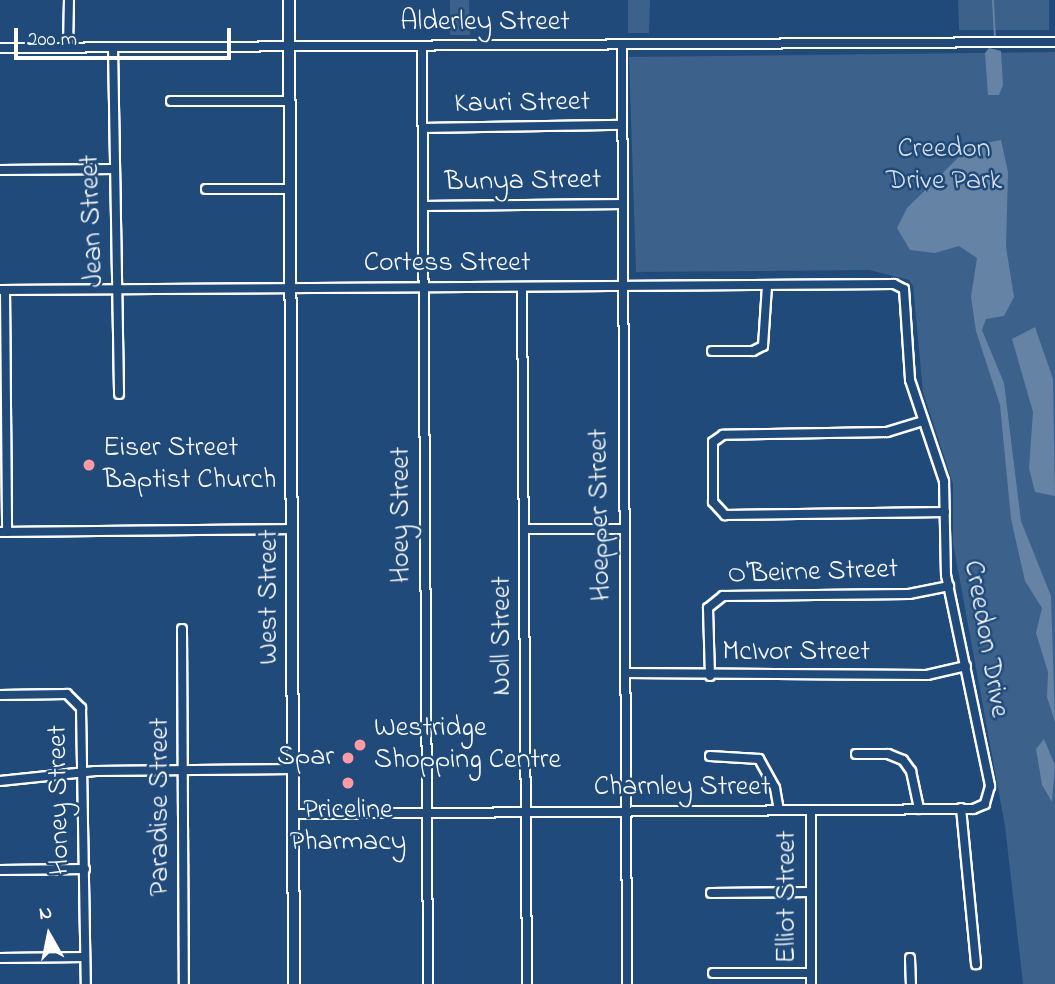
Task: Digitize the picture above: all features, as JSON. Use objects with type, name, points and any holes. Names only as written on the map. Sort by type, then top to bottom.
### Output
[{"type":"main road","name":"West Street","points":[[289,0],[295,984]]},
{"type":"street","points":[[68,47],[69,0]]},
{"type":"street","name":"Alderley Street","points":[[0,47],[1055,42]]},
{"type":"street","name":"Hoepper Street","points":[[622,45],[621,286],[627,984]]},
{"type":"street","name":"Hoey Street","points":[[422,46],[428,984]]},
{"type":"street","name":"Jean Street","points":[[113,47],[119,394]]},
{"type":"street","points":[[171,101],[289,101]]},
{"type":"street","name":"Kauri Street","points":[[424,128],[621,125]]},
{"type":"street","points":[[0,170],[114,169]]},
{"type":"street","points":[[205,189],[290,189]]},
{"type":"street","name":"Bunya Street","points":[[425,206],[621,204]]},
{"type":"street","name":"Cortess Street","points":[[3,290],[894,284]]},
{"type":"street","name":"Creedon Drive","points":[[894,284],[904,289],[908,299],[910,380],[944,481],[949,586],[990,786],[985,804]]},
{"type":"street","points":[[712,351],[752,351],[763,346],[767,285]]},
{"type":"street","name":"Noll Street","points":[[522,287],[526,529],[527,984]]},
{"type":"street","points":[[3,290],[3,532],[293,529]]},
{"type":"street","points":[[923,421],[887,432],[723,435],[713,442],[713,502],[725,515],[945,512]]},
{"type":"street","points":[[526,529],[624,528]]},
{"type":"street","name":"O'Beirne Street","points":[[710,676],[708,608],[723,596],[909,594],[949,586]]},
{"type":"street","name":"Paradise Street","points":[[182,629],[184,984]]},
{"type":"street","name":"McIvor Street","points":[[625,673],[692,672],[710,676],[927,675],[966,666]]},
{"type":"street","name":"Honey Street","points":[[0,695],[64,694],[77,700],[83,772],[86,984]]},
{"type":"street","points":[[856,754],[888,754],[903,760],[911,771],[919,809]]},
{"type":"street","points":[[710,756],[759,759],[775,788],[779,810]]},
{"type":"street","points":[[0,782],[83,772],[294,769]]},
{"type":"street","name":"Charnley Street","points":[[295,814],[919,809],[961,808],[985,804]]},
{"type":"street","points":[[961,808],[976,964]]},
{"type":"street","name":"Elliot Street","points":[[811,810],[811,984]]},
{"type":"street","points":[[0,870],[85,869]]},
{"type":"street","points":[[712,893],[811,892]]},
{"type":"street","points":[[0,958],[85,957]]},
{"type":"street","points":[[911,958],[911,984]]},
{"type":"street","points":[[713,973],[811,973]]},
{"type":"green space","points":[[450,0],[469,0],[470,35],[450,35]]},
{"type":"green space","points":[[628,0],[650,0],[649,33],[628,33]]},
{"type":"green space","points":[[958,0],[1049,0],[1049,30],[959,30]]},
{"type":"green space","name":"Creedon Drive Park","points":[[1055,52],[1055,984],[1023,984],[1005,826],[953,543],[953,484],[923,392],[913,286],[909,280],[869,270],[636,272],[629,57]]},
{"type":"shaded area","points":[[989,48],[1001,51],[1003,85],[999,95],[988,95],[985,53]]},
{"type":"shaded area","points":[[1001,140],[1008,172],[1006,247],[1014,297],[1004,316],[986,319],[982,330],[1004,383],[1021,521],[1051,596],[1055,722],[1047,697],[1048,672],[1036,633],[1042,608],[1025,581],[1011,519],[1000,405],[976,331],[971,297],[977,258],[959,246],[935,253],[910,250],[897,228],[907,208],[970,146]]},
{"type":"shaded area","points":[[1035,327],[1053,379],[1055,496],[1035,492],[1029,468],[1033,412],[1012,339]]},
{"type":"shaded area","points":[[1044,739],[1055,765],[1052,802],[1042,785],[1036,749]]},
{"type":"waterway","points":[[993,0],[995,39]]},
{"type":"place","name":"Eiser Street Baptist Church","points":[[89,465]]},
{"type":"place","name":"Westridge Shopping Centre","points":[[360,745]]},
{"type":"place","name":"Spar","points":[[348,758]]},
{"type":"place","name":"Priceline Pharmacy","points":[[348,783]]}]
